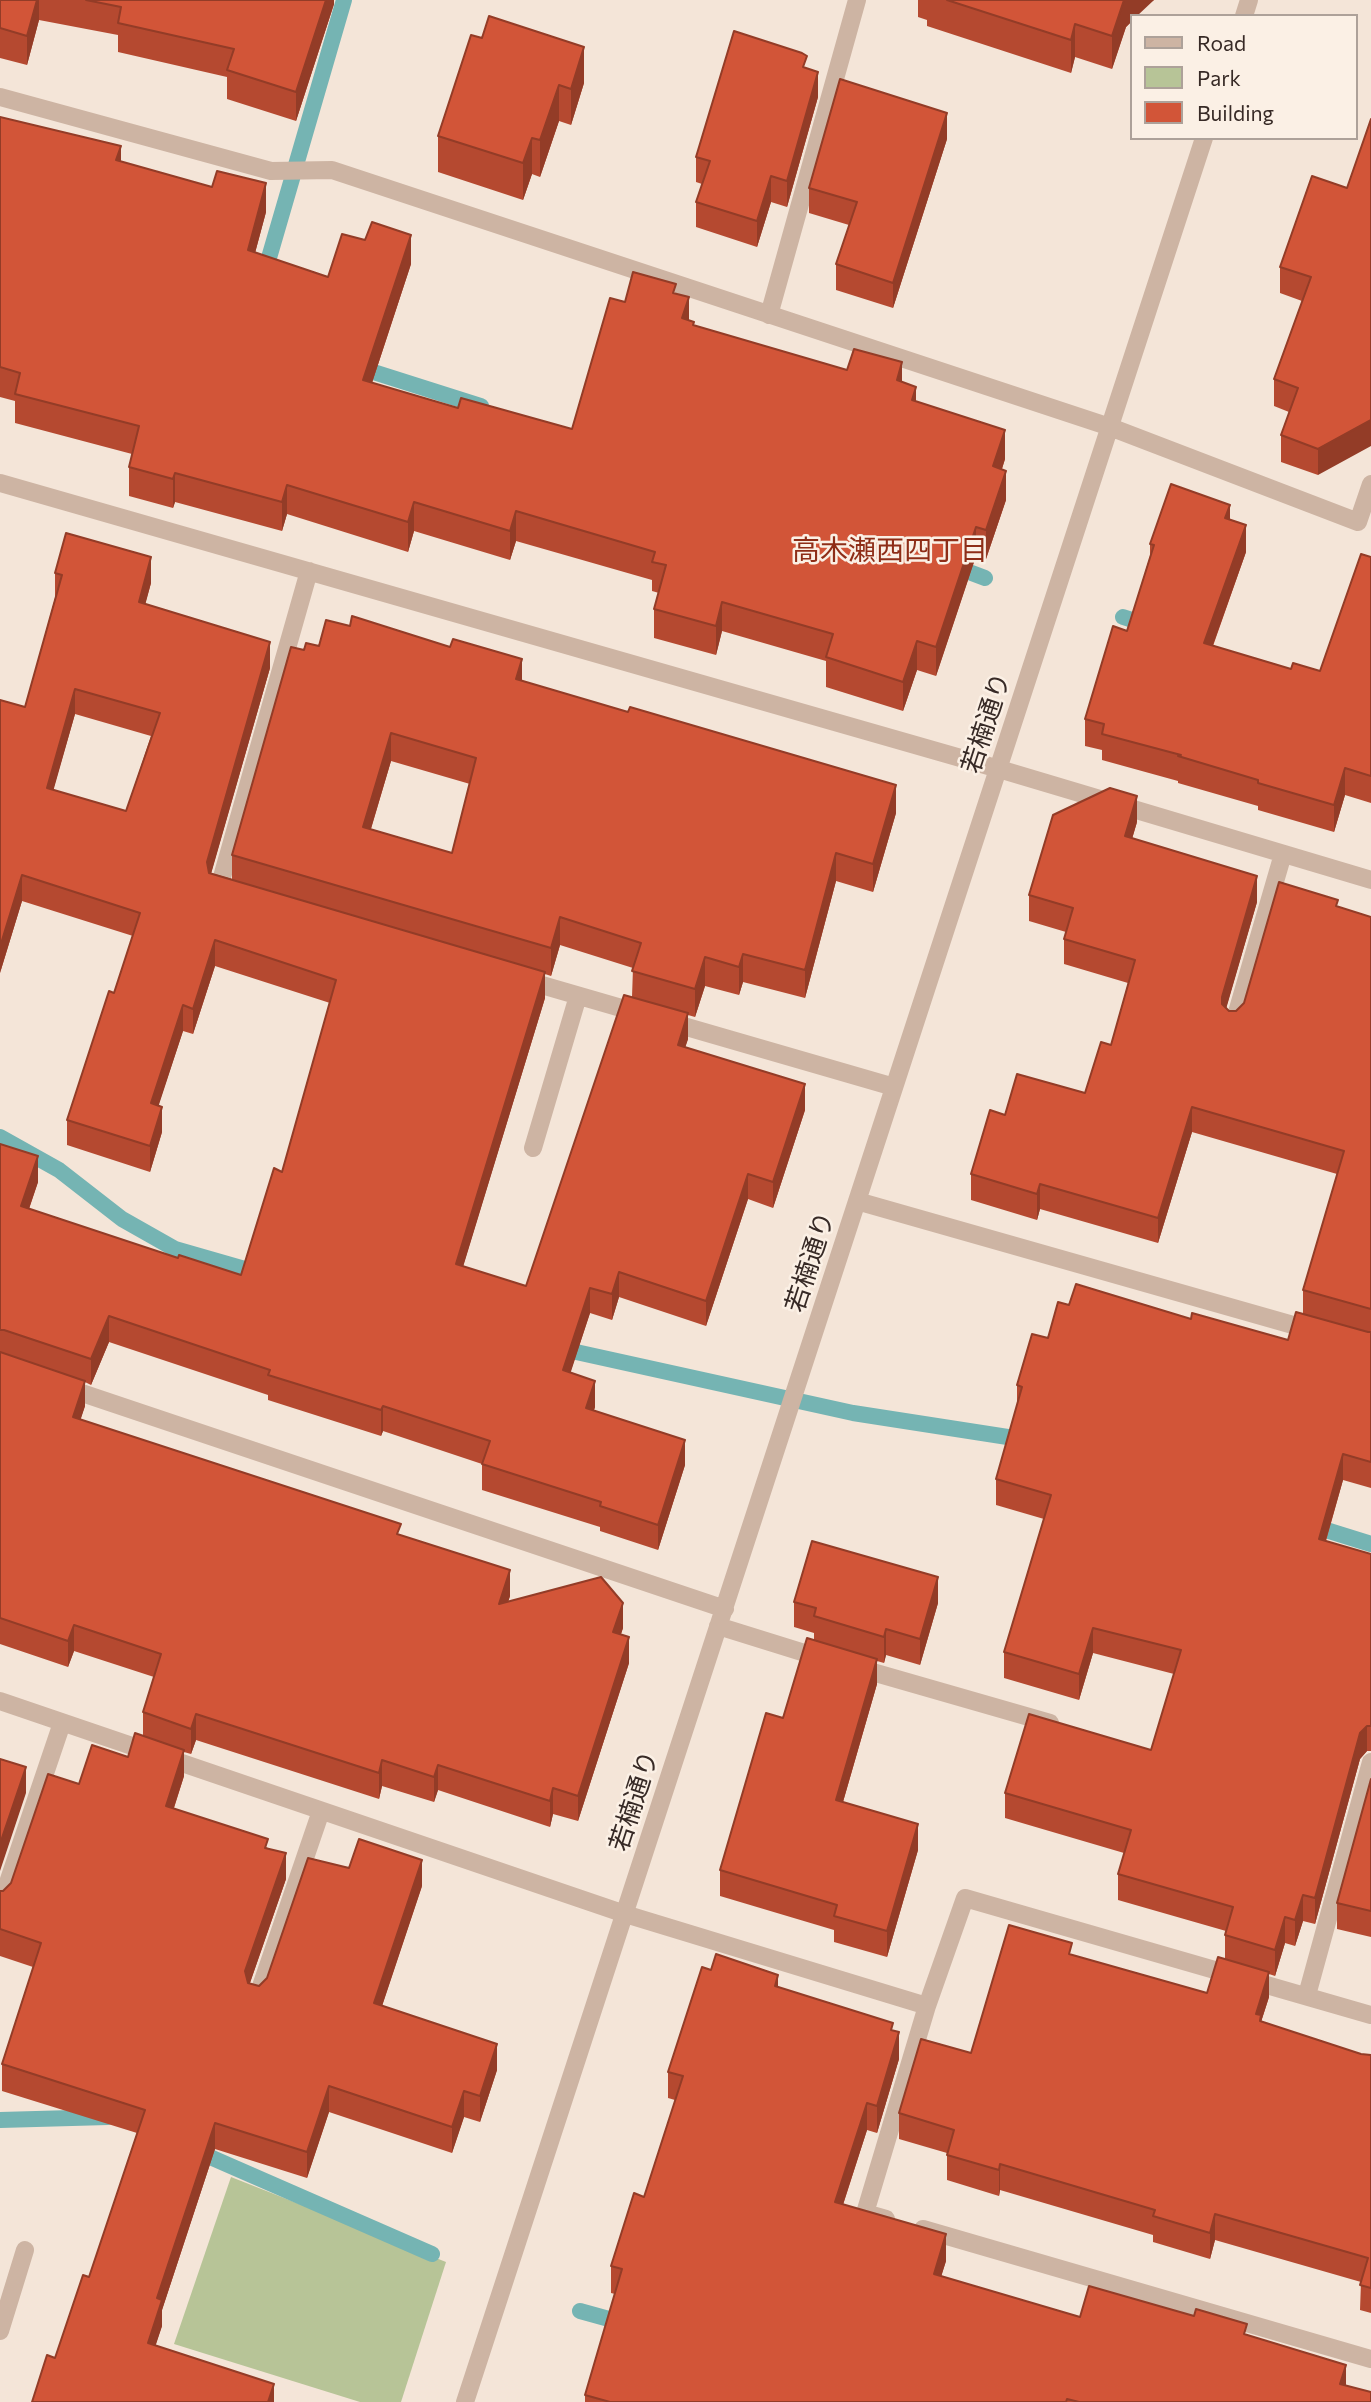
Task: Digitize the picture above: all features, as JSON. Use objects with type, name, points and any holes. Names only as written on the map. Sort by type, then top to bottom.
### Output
[{"type":"street","points":[[769,315],[858,0]]},
{"type":"street","points":[[0,97],[271,171],[332,170],[1110,427],[1365,526],[1371,484]]},
{"type":"street","name":"若楠通り","points":[[465,2402],[1203,140]]},
{"type":"street","points":[[0,483],[999,769],[1371,880]]},
{"type":"street","points":[[244,898],[218,891],[309,571]]},
{"type":"street","points":[[1233,1026],[1283,853]]},
{"type":"street","points":[[498,972],[894,1087]]},
{"type":"street","points":[[533,1148],[578,996]]},
{"type":"street","points":[[858,1201],[1332,1336]]},
{"type":"street","points":[[53,1383],[721,1618],[1064,1727]]},
{"type":"street","points":[[0,1702],[625,1914],[928,2006]]},
{"type":"street","points":[[0,1906],[62,1723]]},
{"type":"street","points":[[1307,1995],[1371,1762]]},
{"type":"street","points":[[256,2001],[321,1811]]},
{"type":"street","points":[[1371,2015],[965,1898],[928,2006],[865,2213],[1371,2360]]},
{"type":"street","points":[[0,2331],[25,2250]]},
{"type":"green space","points":[[231,2177],[446,2262],[401,2402],[360,2402],[174,2344]]},
{"type":"building","points":[[0,0],[37,0],[27,36],[0,28]]},
{"type":"building","points":[[86,0],[326,0],[296,92],[227,70],[234,49],[118,23],[121,7]]},
{"type":"building","points":[[947,0],[1124,0],[1112,36],[1075,24],[1071,40]]},
{"type":"building","points":[[489,16],[584,47],[571,89],[559,85],[540,140],[532,138],[523,163],[438,136],[471,35],[482,38]]},
{"type":"building","points":[[734,31],[802,53],[807,56],[803,67],[818,72],[787,181],[771,176],[757,221],[696,202],[710,161],[696,157]]},
{"type":"building","points":[[840,79],[947,113],[893,283],[836,264],[857,202],[809,188]]},
{"type":"building","points":[[0,117],[121,146],[116,160],[212,187],[217,171],[266,183],[248,250],[328,277],[342,234],[365,240],[372,222],[411,235],[363,380],[458,408],[461,398],[572,429],[610,298],[625,302],[633,272],[676,284],[673,293],[689,297],[682,318],[694,322],[693,325],[847,370],[854,349],[902,362],[897,380],[916,387],[912,400],[1005,430],[993,466],[1006,471],[986,530],[976,527],[936,647],[917,641],[903,682],[826,657],[833,634],[722,602],[716,626],[654,609],[666,565],[652,562],[655,552],[516,511],[510,531],[414,502],[408,522],[287,485],[282,502],[175,473],[173,479],[129,467],[139,426],[15,394],[20,373],[0,367]]},
{"type":"building","points":[[1371,119],[1371,420],[1318,449],[1281,435],[1298,388],[1274,379],[1311,277],[1280,267],[1312,176],[1347,188]]},
{"type":"building","points":[[1171,484],[1230,505],[1225,518],[1246,525],[1204,643],[1291,669],[1293,663],[1320,671],[1361,554],[1371,557],[1371,776],[1345,768],[1334,805],[1178,756],[1181,755],[1102,734],[1104,724],[1085,719],[1113,626],[1127,631],[1154,545],[1150,544]]},
{"type":"building","points":[[66,533],[151,557],[139,602],[270,642],[207,862],[209,873],[545,972],[456,1264],[526,1286],[624,995],[688,1013],[678,1045],[805,1084],[773,1182],[748,1174],[706,1301],[619,1272],[612,1294],[590,1288],[563,1370],[595,1381],[586,1408],[685,1440],[658,1525],[600,1506],[601,1502],[482,1464],[490,1441],[383,1406],[381,1410],[268,1375],[270,1370],[109,1316],[91,1359],[0,1330],[0,1144],[38,1156],[21,1206],[178,1258],[179,1255],[241,1275],[274,1168],[282,1172],[336,980],[215,940],[193,1009],[183,1005],[151,1103],[162,1107],[150,1146],[67,1120],[109,991],[114,993],[140,913],[22,875],[0,947],[0,700],[25,707],[62,575],[55,573]],"holes":[[[75,689],[160,713],[126,811],[47,788]]]},
{"type":"building","points":[[352,616],[450,647],[453,639],[522,659],[516,679],[628,712],[630,707],[896,785],[873,864],[836,853],[805,970],[743,954],[739,967],[705,957],[695,989],[632,971],[641,943],[560,917],[551,948],[232,855],[291,647],[304,650],[306,643],[319,646],[326,620],[350,626]],"holes":[[[391,733],[476,758],[452,853],[363,827]]]},
{"type":"building","points":[[1110,788],[1137,796],[1125,836],[1257,876],[1222,997],[1222,1004],[1229,1011],[1236,1011],[1244,1003],[1279,882],[1338,900],[1336,906],[1371,917],[1371,1309],[1303,1290],[1344,1151],[1192,1107],[1158,1218],[1040,1184],[1037,1194],[971,1174],[990,1110],[1005,1115],[1017,1074],[1085,1093],[1101,1042],[1111,1045],[1135,960],[1064,939],[1073,908],[1029,895],[1053,815]]},
{"type":"building","points":[[1076,1284],[1191,1319],[1192,1313],[1288,1340],[1296,1312],[1371,1332],[1371,1462],[1343,1454],[1319,1539],[1371,1554],[1371,1726],[1367,1726],[1360,1733],[1315,1898],[1303,1895],[1295,1920],[1285,1917],[1275,1950],[1225,1935],[1233,1907],[1118,1874],[1131,1830],[1005,1793],[1029,1714],[1151,1750],[1181,1650],[1093,1628],[1079,1674],[1004,1652],[1051,1495],[996,1479],[1022,1387],[1017,1385],[1032,1334],[1048,1338],[1058,1302],[1069,1305]]},
{"type":"building","points":[[0,1352],[85,1381],[73,1417],[401,1524],[397,1534],[510,1570],[499,1604],[601,1577],[623,1603],[613,1632],[629,1637],[578,1796],[553,1788],[550,1801],[438,1765],[434,1777],[382,1760],[379,1773],[196,1714],[191,1729],[143,1712],[161,1654],[74,1625],[68,1641],[0,1618]]},
{"type":"building","points":[[812,1541],[938,1577],[920,1639],[886,1629],[884,1637],[814,1616],[816,1608],[794,1602]]},
{"type":"building","points":[[807,1638],[877,1659],[836,1800],[918,1824],[887,1931],[834,1916],[837,1905],[720,1870],[766,1713],[783,1718]]},
{"type":"building","points":[[135,1733],[184,1750],[166,1806],[268,1839],[265,1848],[286,1853],[245,1971],[248,1983],[259,1986],[267,1978],[308,1858],[349,1868],[359,1839],[422,1860],[374,2003],[497,2044],[480,2096],[464,2091],[452,2127],[329,2086],[307,2152],[215,2123],[157,2298],[162,2300],[148,2343],[274,2384],[268,2402],[32,2402],[47,2355],[55,2358],[83,2275],[89,2277],[145,2110],[2,2064],[41,1943],[0,1929],[0,1891],[11,1883],[48,1774],[79,1784],[92,1745],[128,1757]]},
{"type":"building","points":[[0,1759],[26,1767],[0,1844]]},
{"type":"building","points":[[1371,1779],[1371,1911],[1337,1903]]},
{"type":"building","points":[[1009,1925],[1072,1943],[1069,1954],[1207,1993],[1218,1957],[1269,1972],[1256,2014],[1261,2015],[1260,2021],[1371,2055],[1371,2288],[1360,2285],[1368,2258],[1215,2214],[1210,2233],[1153,2216],[1155,2210],[1000,2164],[999,2170],[947,2155],[954,2130],[899,2113],[921,2039],[971,2053]]},
{"type":"building","points":[[716,1954],[778,1975],[775,1986],[893,2023],[891,2030],[899,2032],[877,2106],[867,2103],[835,2202],[946,2234],[934,2274],[1080,2317],[1089,2286],[1194,2316],[1196,2309],[1247,2324],[1244,2334],[1346,2365],[1340,2384],[1371,2392],[1371,2402],[1079,2402],[1067,2399],[1066,2402],[610,2402],[585,2395],[622,2269],[611,2266],[634,2193],[644,2197],[683,2076],[668,2072],[702,1967],[711,1970]]},
{"type":"waterway","points":[[264,275],[344,0]]},
{"type":"waterway","points":[[355,366],[481,406]]},
{"type":"waterway","points":[[953,566],[985,578]]},
{"type":"waterway","points":[[1123,617],[1151,626]]},
{"type":"waterway","points":[[0,1137],[59,1170],[122,1219],[175,1249],[262,1274]]},
{"type":"waterway","points":[[558,1348],[853,1413],[1027,1440]]},
{"type":"waterway","points":[[1310,1525],[1371,1544]]},
{"type":"waterway","points":[[0,2120],[108,2117]]},
{"type":"waterway","points":[[194,2150],[432,2254]]},
{"type":"waterway","points":[[580,2311],[627,2324]]},
{"type":"district","name":"高木瀬西四丁目","points":[[890,551]]}]
